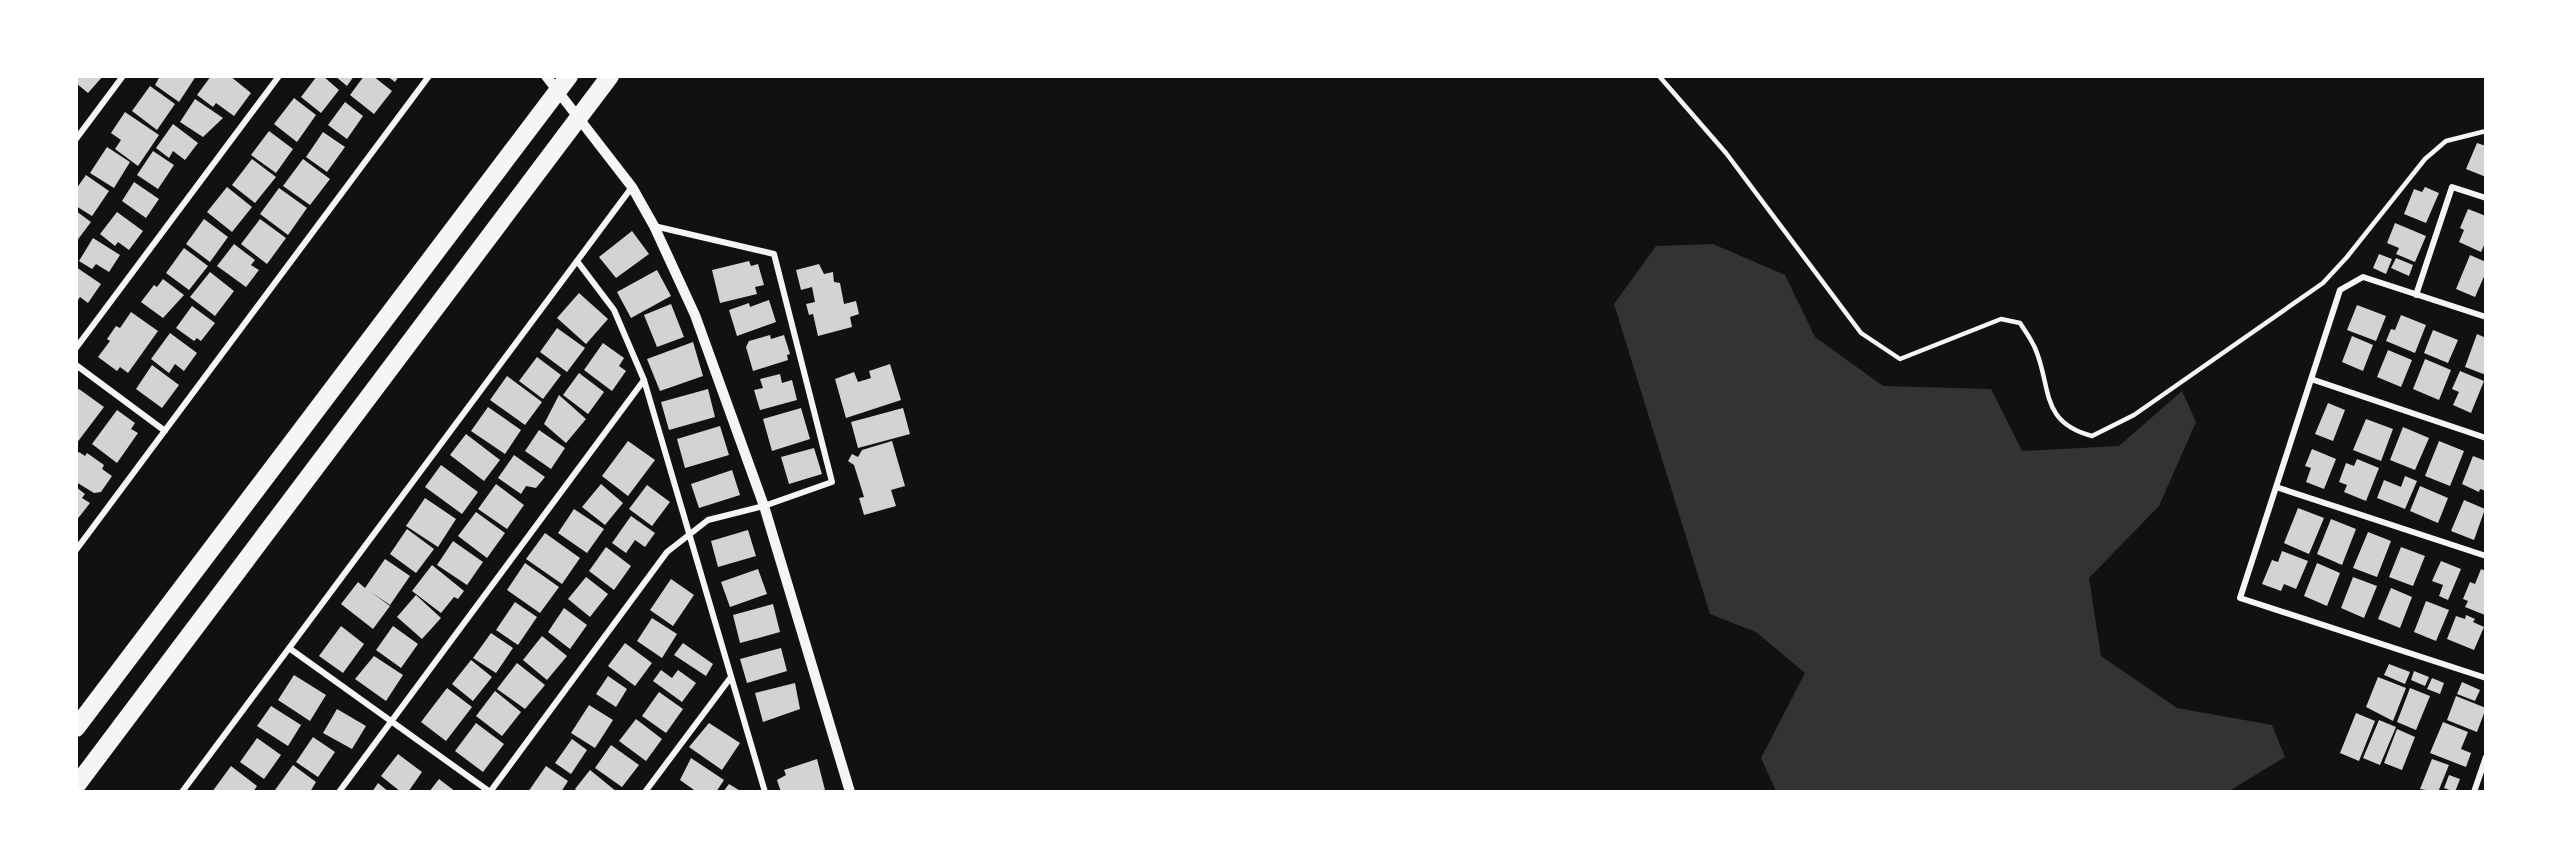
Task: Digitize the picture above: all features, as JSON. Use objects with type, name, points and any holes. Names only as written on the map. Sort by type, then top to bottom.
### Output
[{"type":"highway","points":[[76,729],[569,76]]},
{"type":"highway","points":[[76,786],[610,76]]},
{"type":"street","points":[[76,139],[123,76]]},
{"type":"street","points":[[76,348],[279,76]]},
{"type":"street","points":[[76,550],[429,76]]},
{"type":"street","points":[[546,76],[632,187],[654,226],[695,315],[764,506],[850,792]]},
{"type":"street","points":[[182,792],[632,187]]},
{"type":"street","points":[[2416,295],[2452,188],[2486,198]]},
{"type":"street","points":[[289,648],[490,792],[667,552],[708,520],[764,506],[832,482],[774,254],[654,226]]},
{"type":"street","points":[[577,261],[614,310],[644,380],[765,792]]},
{"type":"street","points":[[2486,317],[2363,277],[2340,290],[2240,598],[2486,678]]},
{"type":"street","points":[[76,365],[165,431]]},
{"type":"street","points":[[2311,379],[2486,438]]},
{"type":"street","points":[[339,792],[644,380]]},
{"type":"street","points":[[2276,487],[2486,555]]},
{"type":"street","points":[[645,792],[731,676]]},
{"type":"street","points":[[2474,792],[2486,757]]},
{"type":"lane","points":[[1659,76],[1725,153],[1861,333],[1900,359],[2001,319],[2020,323],[2035,348],[2052,410],[2074,431],[2092,436],[2143,409],[2323,282],[2347,257],[2425,159],[2446,141],[2486,131]]},
{"type":"shaded area","points":[[1713,244],[1785,275],[1815,337],[1883,386],[1991,389],[2022,451],[2119,446],[2182,391],[2196,422],[2159,506],[2089,578],[2101,656],[2177,708],[2272,725],[2285,757],[2229,791],[1776,791],[1761,758],[1805,673],[1756,632],[1710,614],[1614,304],[1656,246]]},
{"type":"building","points":[[76,76],[103,76],[88,93],[76,83]]},
{"type":"building","points":[[160,76],[196,76],[179,102],[155,85]]},
{"type":"building","points":[[211,76],[230,76],[251,93],[234,116],[216,103],[213,107],[197,95]]},
{"type":"building","points":[[317,76],[323,76],[339,90],[321,113],[301,97]]},
{"type":"building","points":[[335,76],[354,76],[347,86]]},
{"type":"building","points":[[364,76],[373,76],[392,91],[374,114],[350,95]]},
{"type":"building","points":[[387,76],[399,76],[395,82]]},
{"type":"building","points":[[150,86],[175,104],[157,130],[132,111]]},
{"type":"building","points":[[294,98],[316,115],[297,142],[274,124]]},
{"type":"building","points":[[195,99],[223,118],[203,137],[180,122]]},
{"type":"building","points":[[345,102],[363,116],[347,139],[328,125]]},
{"type":"building","points":[[125,112],[159,135],[138,166],[115,149],[121,140],[111,133]]},
{"type":"building","points":[[173,124],[198,143],[185,160],[173,151],[169,158],[156,148]]},
{"type":"building","points":[[269,131],[293,149],[276,173],[251,155]]},
{"type":"building","points":[[323,132],[345,147],[327,172],[306,157]]},
{"type":"building","points":[[2477,143],[2486,146],[2486,177],[2466,169]]},
{"type":"building","points":[[107,147],[130,162],[114,188],[90,173]]},
{"type":"building","points":[[153,151],[174,165],[158,189],[137,175]]},
{"type":"building","points":[[252,159],[276,177],[255,203],[232,185]]},
{"type":"building","points":[[303,159],[330,179],[310,205],[283,186]]},
{"type":"building","points":[[86,175],[109,191],[92,216],[76,206],[76,189]]},
{"type":"building","points":[[134,182],[159,199],[146,218],[122,201]]},
{"type":"building","points":[[227,187],[252,207],[232,232],[207,212]]},
{"type":"building","points":[[2425,187],[2439,193],[2426,223],[2404,214],[2414,189],[2422,192]]},
{"type":"building","points":[[279,188],[307,208],[288,235],[260,214]]},
{"type":"building","points":[[2468,209],[2486,216],[2486,241],[2481,252],[2459,242],[2464,230],[2460,228]]},
{"type":"building","points":[[76,211],[91,222],[76,242]]},
{"type":"building","points":[[117,212],[143,231],[129,250],[118,242],[115,246],[100,234]]},
{"type":"building","points":[[204,219],[228,237],[210,262],[186,244]]},
{"type":"building","points":[[260,219],[286,238],[267,264],[241,244]]},
{"type":"building","points":[[2395,223],[2426,236],[2415,262],[2396,254],[2399,248],[2387,243]]},
{"type":"building","points":[[632,231],[649,254],[616,278],[599,257]]},
{"type":"building","points":[[93,238],[120,255],[109,272],[96,264],[92,269],[79,261]]},
{"type":"building","points":[[234,244],[255,260],[251,265],[259,270],[246,287],[217,266]]},
{"type":"building","points":[[184,248],[208,266],[189,290],[166,273]]},
{"type":"building","points":[[2379,254],[2392,259],[2386,274],[2373,268]]},
{"type":"building","points":[[2470,255],[2486,262],[2486,272],[2475,297],[2456,289]]},
{"type":"building","points":[[2396,258],[2413,265],[2409,276],[2391,268]]},
{"type":"building","points":[[749,261],[751,266],[758,264],[764,285],[755,287],[757,294],[720,303],[712,270]]},
{"type":"building","points":[[819,264],[824,274],[833,272],[834,282],[840,283],[844,304],[856,301],[859,314],[850,317],[852,327],[818,336],[813,314],[809,315],[806,304],[815,302],[812,287],[801,290],[796,270]]},
{"type":"building","points":[[76,267],[101,284],[88,303],[80,297],[76,303]]},
{"type":"building","points":[[657,270],[671,296],[631,318],[617,292]]},
{"type":"building","points":[[210,272],[234,291],[215,316],[190,297]]},
{"type":"building","points":[[163,279],[184,295],[163,318],[141,302],[154,285],[157,287]]},
{"type":"building","points":[[579,293],[608,319],[586,344],[557,318]]},
{"type":"building","points":[[769,300],[776,322],[737,336],[729,310],[749,303],[750,307]]},
{"type":"building","points":[[671,304],[684,337],[657,347],[644,315]]},
{"type":"building","points":[[2357,305],[2386,316],[2376,341],[2347,330]]},
{"type":"building","points":[[192,306],[215,323],[201,341],[197,338],[194,341],[176,328]]},
{"type":"building","points":[[131,312],[158,331],[128,373],[120,367],[117,371],[98,357],[110,341],[107,339],[116,326],[120,328]]},
{"type":"building","points":[[2401,315],[2426,325],[2415,353],[2386,341],[2391,329],[2395,330]]},
{"type":"building","points":[[557,328],[585,348],[567,372],[540,352]]},
{"type":"building","points":[[2433,330],[2458,340],[2448,363],[2424,353]]},
{"type":"building","points":[[170,333],[197,353],[184,371],[175,364],[169,373],[151,359]]},
{"type":"building","points":[[2477,334],[2486,338],[2486,375],[2465,367]]},
{"type":"building","points":[[770,335],[771,339],[784,335],[790,354],[787,355],[788,360],[753,371],[746,347],[749,341]]},
{"type":"building","points":[[2352,336],[2373,345],[2363,371],[2342,362]]},
{"type":"building","points":[[693,342],[703,376],[660,391],[647,359]]},
{"type":"building","points":[[603,343],[624,358],[619,366],[626,371],[612,391],[584,370]]},
{"type":"building","points":[[2388,350],[2412,360],[2401,387],[2377,377]]},
{"type":"building","points":[[537,357],[561,375],[543,399],[519,381]]},
{"type":"building","points":[[2425,359],[2451,370],[2439,400],[2413,389]]},
{"type":"building","points":[[890,364],[901,400],[846,418],[835,379],[854,372],[858,382],[871,378],[869,371]]},
{"type":"building","points":[[152,365],[179,385],[162,408],[136,389]]},
{"type":"building","points":[[2460,371],[2484,381],[2471,413],[2453,405],[2459,392],[2452,389]]},
{"type":"building","points":[[579,373],[604,392],[588,414],[563,395]]},
{"type":"building","points":[[780,374],[782,383],[792,380],[797,400],[760,410],[754,390],[763,388],[760,379]]},
{"type":"building","points":[[507,376],[542,402],[525,425],[490,400]]},
{"type":"building","points":[[79,389],[104,407],[76,444],[76,392]]},
{"type":"building","points":[[708,389],[715,417],[669,430],[661,402]]},
{"type":"building","points":[[559,395],[586,419],[566,443],[544,424]]},
{"type":"building","points":[[2328,403],[2345,410],[2333,441],[2315,434]]},
{"type":"building","points":[[488,407],[521,430],[505,454],[471,431]]},
{"type":"building","points":[[801,408],[810,439],[772,451],[763,419]]},
{"type":"building","points":[[903,408],[910,434],[858,448],[851,422]]},
{"type":"building","points":[[117,410],[135,423],[131,429],[138,433],[117,463],[92,444]]},
{"type":"building","points":[[2366,419],[2393,429],[2381,461],[2353,450]]},
{"type":"building","points":[[720,426],[729,455],[685,468],[677,439]]},
{"type":"building","points":[[2403,427],[2429,438],[2415,470],[2390,460]]},
{"type":"building","points":[[539,430],[565,448],[551,469],[525,451]]},
{"type":"building","points":[[466,434],[500,460],[484,481],[450,455]]},
{"type":"building","points":[[628,441],[655,460],[628,496],[602,476]]},
{"type":"building","points":[[892,441],[905,486],[891,490],[896,506],[864,515],[859,498],[864,497],[854,465],[848,461],[852,454],[858,457],[862,450]]},
{"type":"building","points":[[2439,441],[2464,451],[2450,486],[2425,476]]},
{"type":"building","points":[[814,448],[822,474],[789,484],[781,457]]},
{"type":"building","points":[[2312,449],[2336,459],[2324,489],[2306,482],[2311,468],[2305,466]]},
{"type":"building","points":[[79,452],[85,456],[87,453],[104,465],[102,469],[112,476],[101,492],[94,493],[76,482],[76,455]]},
{"type":"building","points":[[514,455],[545,477],[536,488],[526,486],[521,494],[498,478]]},
{"type":"building","points":[[2473,456],[2486,461],[2486,491],[2480,489],[2479,492],[2462,484]]},
{"type":"building","points":[[2357,459],[2379,468],[2366,501],[2344,492],[2347,485],[2339,482],[2346,463],[2354,466]]},
{"type":"building","points":[[441,465],[478,492],[462,514],[425,487]]},
{"type":"building","points":[[732,470],[740,495],[699,508],[691,484]]},
{"type":"building","points":[[2405,476],[2417,481],[2405,509],[2377,498],[2384,480],[2401,487]]},
{"type":"building","points":[[496,484],[524,505],[507,529],[478,509]]},
{"type":"building","points":[[601,484],[623,503],[605,525],[582,507]]},
{"type":"building","points":[[647,485],[670,502],[652,526],[629,509]]},
{"type":"building","points":[[2420,486],[2448,498],[2438,523],[2410,511]]},
{"type":"building","points":[[76,487],[85,494],[82,498],[90,503],[76,521]]},
{"type":"building","points":[[425,498],[456,519],[438,547],[406,526]]},
{"type":"building","points":[[2464,500],[2485,509],[2474,540],[2451,531]]},
{"type":"building","points":[[2298,508],[2324,518],[2309,554],[2284,543]]},
{"type":"building","points":[[574,509],[604,529],[587,553],[558,533]]},
{"type":"building","points":[[476,512],[505,533],[487,558],[458,536]]},
{"type":"building","points":[[631,516],[655,533],[645,547],[635,540],[626,553],[612,543]]},
{"type":"building","points":[[2331,519],[2356,529],[2342,565],[2317,554]]},
{"type":"building","points":[[407,529],[434,549],[416,573],[390,554]]},
{"type":"building","points":[[748,530],[756,556],[718,567],[711,541]]},
{"type":"building","points":[[2368,532],[2391,541],[2377,577],[2353,568]]},
{"type":"building","points":[[545,533],[580,558],[562,584],[526,559]]},
{"type":"building","points":[[453,541],[483,562],[467,585],[437,565]]},
{"type":"building","points":[[606,547],[631,566],[614,590],[589,571]]},
{"type":"building","points":[[2401,547],[2425,556],[2413,586],[2389,577]]},
{"type":"building","points":[[2282,551],[2308,561],[2296,589],[2284,584],[2281,591],[2262,584],[2272,560],[2278,562]]},
{"type":"building","points":[[385,559],[410,576],[390,605],[371,592],[390,606],[373,629],[341,604],[358,582],[365,588]]},
{"type":"building","points":[[2441,561],[2461,569],[2448,600],[2439,596],[2443,585],[2432,581]]},
{"type":"building","points":[[525,563],[559,587],[540,613],[507,590]]},
{"type":"building","points":[[2317,563],[2340,573],[2327,606],[2304,596]]},
{"type":"building","points":[[432,565],[464,591],[458,599],[454,597],[441,613],[412,591]]},
{"type":"building","points":[[758,569],[767,594],[730,607],[721,582]]},
{"type":"building","points":[[2481,569],[2486,571],[2485,615],[2465,607],[2468,601],[2463,599],[2470,582],[2475,584]]},
{"type":"building","points":[[586,577],[608,594],[590,617],[568,599]]},
{"type":"building","points":[[2353,577],[2377,586],[2364,618],[2341,608]]},
{"type":"building","points":[[671,579],[694,595],[673,626],[650,610]]},
{"type":"building","points":[[2391,588],[2412,597],[2400,628],[2378,619]]},
{"type":"building","points":[[416,595],[441,618],[422,639],[397,617]]},
{"type":"building","points":[[2426,601],[2449,610],[2436,641],[2414,632]]},
{"type":"building","points":[[515,602],[537,617],[518,645],[496,630]]},
{"type":"building","points":[[773,604],[780,632],[740,643],[733,615]]},
{"type":"building","points":[[564,608],[587,625],[570,649],[548,632]]},
{"type":"building","points":[[2466,615],[2475,619],[2473,622],[2484,627],[2474,650],[2447,639],[2456,616],[2465,619]]},
{"type":"building","points":[[652,618],[677,634],[662,658],[637,641]]},
{"type":"building","points":[[341,626],[364,644],[343,673],[319,656]]},
{"type":"building","points":[[393,626],[418,644],[401,668],[376,650]]},
{"type":"building","points":[[491,633],[513,648],[496,673],[473,658]]},
{"type":"building","points":[[542,636],[567,656],[547,680],[523,660]]},
{"type":"building","points":[[625,643],[652,663],[635,686],[608,666]]},
{"type":"building","points":[[683,643],[713,664],[706,676],[674,655]]},
{"type":"building","points":[[781,648],[787,671],[747,683],[740,659]]},
{"type":"building","points":[[374,656],[403,675],[386,701],[355,679]]},
{"type":"building","points":[[471,660],[492,677],[473,701],[452,684]]},
{"type":"building","points":[[517,663],[545,685],[525,709],[497,689]]},
{"type":"building","points":[[2389,664],[2410,672],[2405,684],[2384,675]]},
{"type":"building","points":[[661,670],[672,678],[678,670],[696,683],[682,702],[653,681]]},
{"type":"building","points":[[2414,671],[2429,677],[2425,686],[2411,680]]},
{"type":"building","points":[[294,675],[326,695],[310,721],[278,700]]},
{"type":"building","points":[[608,676],[627,689],[616,707],[596,694]]},
{"type":"building","points":[[2378,677],[2406,688],[2393,721],[2366,707]]},
{"type":"building","points":[[2432,678],[2444,683],[2440,694],[2427,689]]},
{"type":"building","points":[[2462,682],[2480,690],[2475,701],[2457,694]]},
{"type":"building","points":[[795,683],[800,709],[763,722],[755,693]]},
{"type":"building","points":[[447,688],[472,707],[446,741],[421,722]]},
{"type":"building","points":[[2410,688],[2430,696],[2416,730],[2397,722]]},
{"type":"building","points":[[495,691],[521,712],[502,736],[476,716]]},
{"type":"building","points":[[659,692],[683,709],[666,733],[642,716]]},
{"type":"building","points":[[2456,696],[2486,708],[2477,732],[2447,720]]},
{"type":"building","points":[[589,705],[613,720],[595,748],[571,733]]},
{"type":"building","points":[[271,706],[301,725],[288,746],[257,726]]},
{"type":"building","points":[[337,709],[366,726],[352,749],[323,733]]},
{"type":"building","points":[[2356,713],[2375,721],[2359,761],[2340,753]]},
{"type":"building","points":[[636,719],[662,739],[646,761],[619,741]]},
{"type":"building","points":[[2379,720],[2396,727],[2380,765],[2363,758]]},
{"type":"building","points":[[2443,722],[2468,732],[2461,749],[2471,753],[2466,767],[2430,753]]},
{"type":"building","points":[[476,723],[504,744],[483,772],[455,751]]},
{"type":"building","points":[[709,723],[740,743],[722,770],[689,747]]},
{"type":"building","points":[[2397,729],[2415,737],[2402,770],[2384,763]]},
{"type":"building","points":[[313,737],[335,752],[318,777],[296,762]]},
{"type":"building","points":[[257,738],[281,755],[264,779],[240,762]]},
{"type":"building","points":[[572,739],[587,750],[571,774],[555,763]]},
{"type":"building","points":[[611,745],[639,765],[622,787],[595,768]]},
{"type":"building","points":[[398,754],[422,772],[408,792],[401,792],[381,776]]},
{"type":"building","points":[[691,758],[724,780],[716,792],[697,792],[680,780]]},
{"type":"building","points":[[817,759],[825,790],[781,792],[777,780],[786,775],[784,770]]},
{"type":"building","points":[[2432,759],[2449,765],[2438,792],[2420,789]]},
{"type":"building","points":[[293,765],[316,782],[310,792],[275,790]]},
{"type":"building","points":[[231,766],[257,786],[253,792],[212,792]]},
{"type":"building","points":[[546,766],[568,781],[561,792],[528,792]]},
{"type":"building","points":[[590,770],[617,792],[578,792],[575,789]]},
{"type":"building","points":[[2449,775],[2460,779],[2455,792],[2444,788]]},
{"type":"building","points":[[439,779],[456,792],[429,792]]},
{"type":"building","points":[[378,783],[389,792],[372,792]]},
{"type":"building","points":[[729,784],[742,792],[723,792]]}]
